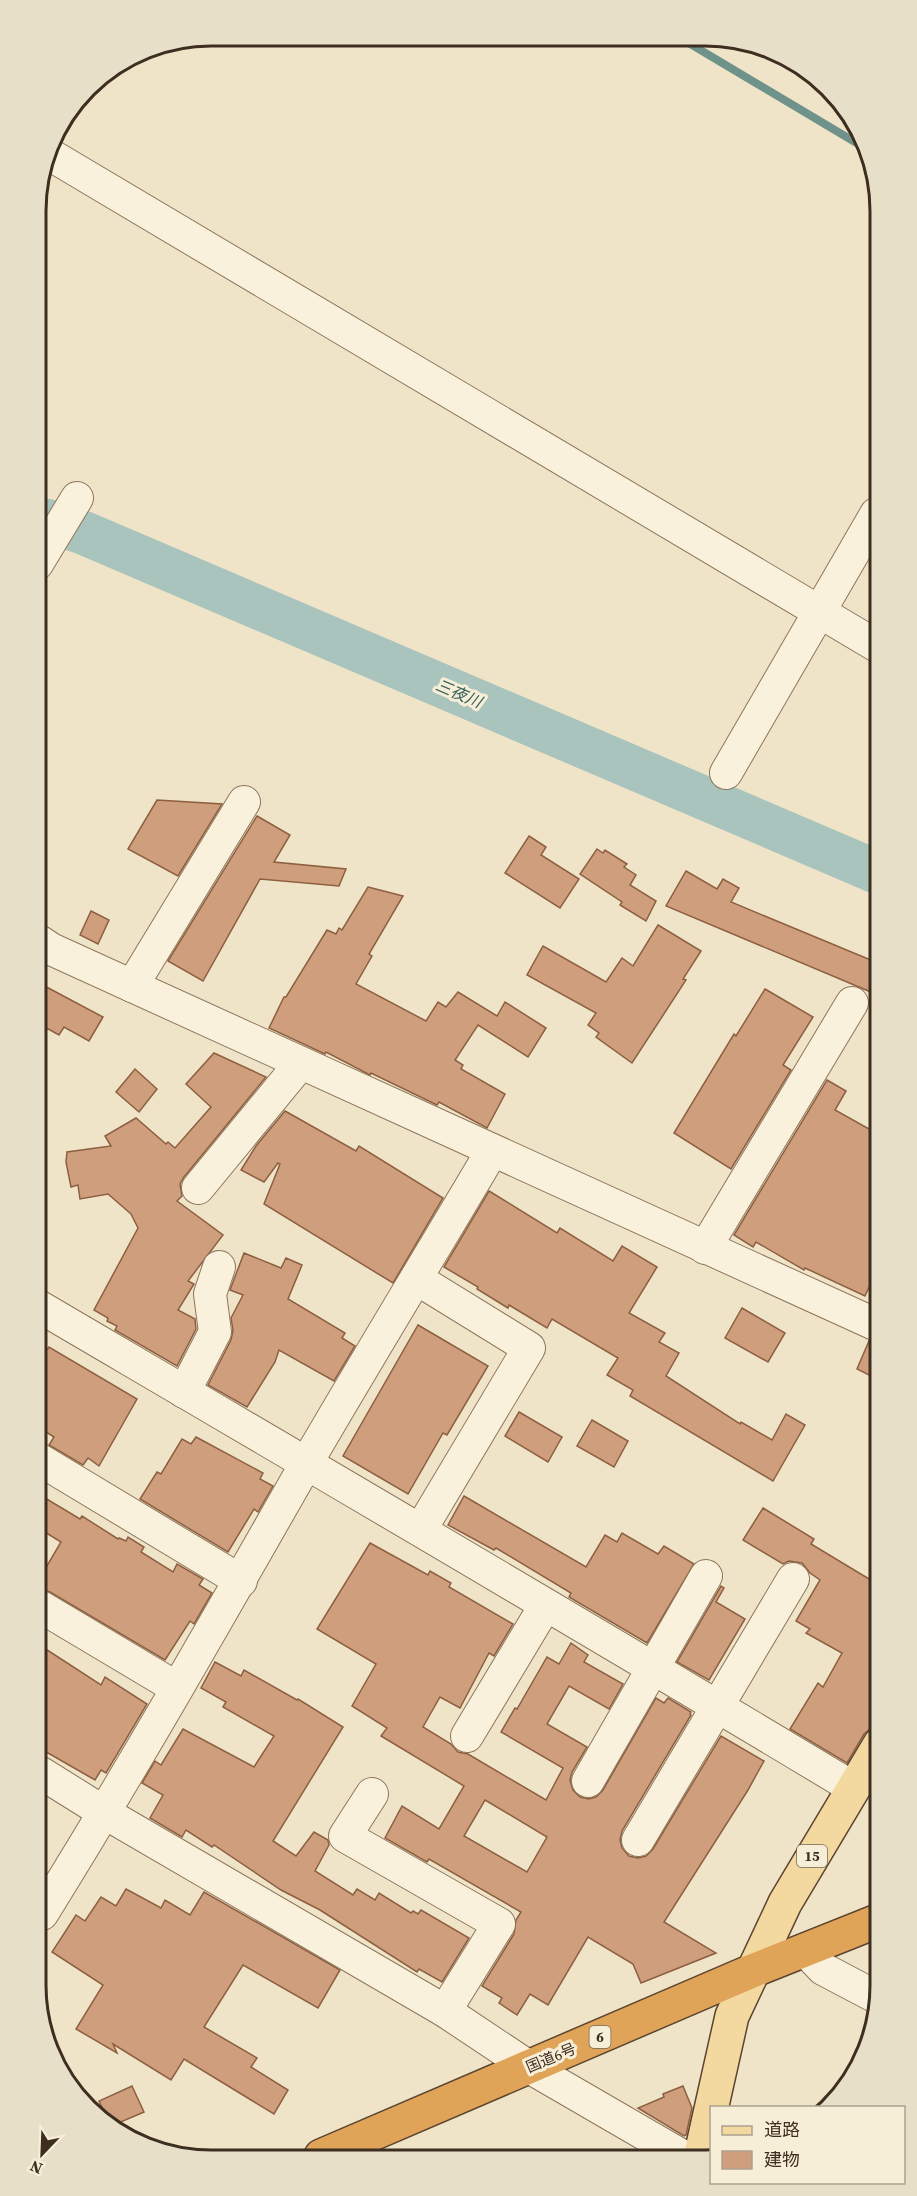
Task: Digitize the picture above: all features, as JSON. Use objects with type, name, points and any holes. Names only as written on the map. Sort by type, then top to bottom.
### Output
[{"type":"highway","name":"国道6号","points":[[335,2150],[752,1971],[870,1924]]},
{"type":"main road","name":"15","points":[[752,1971],[785,1903],[870,1759]]},
{"type":"main road","points":[[711,2106],[732,2016],[752,1971]]},
{"type":"main road","points":[[701,2150],[710,2110]]},
{"type":"street","points":[[56,158],[870,642]]},
{"type":"street","points":[[47,549],[76,498]]},
{"type":"street","points":[[726,773],[870,524]]},
{"type":"street","points":[[132,986],[244,802]]},
{"type":"street","points":[[47,946],[705,1248],[870,1312]]},
{"type":"street","points":[[705,1248],[852,1003]]},
{"type":"street","points":[[198,1188],[300,1064]]},
{"type":"street","points":[[46,1908],[105,1813],[241,1581],[307,1463],[492,1151]]},
{"type":"street","points":[[184,1392],[215,1332],[210,1294],[219,1267]]},
{"type":"street","points":[[417,1279],[529,1348],[420,1529]]},
{"type":"street","points":[[46,1311],[420,1529],[545,1606],[852,1787]]},
{"type":"street","points":[[46,1464],[241,1581]]},
{"type":"street","points":[[588,1781],[706,1576]]},
{"type":"street","points":[[638,1840],[793,1579]]},
{"type":"street","points":[[467,1736],[545,1606]]},
{"type":"street","points":[[46,1609],[177,1688]]},
{"type":"street","points":[[46,1776],[105,1813],[445,2011],[529,2067],[672,2150]]},
{"type":"street","points":[[372,1794],[345,1836],[499,1924],[445,2011]]},
{"type":"street","points":[[805,1950],[823,1970],[870,1994]]},
{"type":"building","points":[[157,800],[222,804],[178,876],[128,849]]},
{"type":"building","points":[[257,816],[290,835],[274,862],[346,869],[339,886],[260,879],[203,981],[168,961]]},
{"type":"building","points":[[529,836],[546,847],[541,855],[579,879],[560,908],[505,873]]},
{"type":"building","points":[[597,849],[603,853],[605,850],[627,864],[624,867],[636,875],[630,885],[656,901],[646,921],[620,905],[622,902],[580,874]]},
{"type":"building","points":[[686,871],[717,889],[723,879],[739,888],[731,902],[870,960],[870,992],[666,906]]},
{"type":"building","points":[[368,887],[403,896],[369,954],[372,956],[356,984],[426,1021],[438,1002],[446,1007],[458,992],[497,1016],[505,1002],[546,1028],[528,1057],[478,1025],[455,1060],[463,1065],[461,1069],[505,1094],[487,1128],[439,1102],[437,1105],[326,1052],[325,1054],[269,1028],[284,997],[327,930],[336,934],[339,928],[342,930]]},
{"type":"building","points":[[91,911],[109,920],[98,944],[80,935]]},
{"type":"building","points":[[658,925],[701,951],[683,979],[686,980],[632,1063],[596,1037],[599,1033],[588,1025],[596,1013],[527,975],[543,946],[606,982],[622,958],[633,966]]},
{"type":"building","points":[[47,987],[103,1017],[89,1041],[64,1027],[59,1035],[47,1028]]},
{"type":"building","points":[[765,989],[813,1017],[783,1065],[791,1070],[731,1169],[674,1133],[734,1034],[736,1036]]},
{"type":"building","points":[[214,1053],[266,1077],[180,1184],[182,1196],[177,1201],[223,1235],[188,1281],[194,1284],[178,1310],[195,1319],[196,1329],[177,1366],[115,1330],[117,1326],[94,1310],[138,1228],[131,1214],[108,1194],[80,1199],[78,1185],[71,1187],[66,1162],[67,1152],[111,1146],[105,1136],[136,1118],[166,1144],[168,1142],[175,1148],[211,1107],[186,1084]]},
{"type":"building","points":[[135,1069],[157,1089],[139,1112],[116,1092]]},
{"type":"building","points":[[827,1080],[846,1091],[835,1110],[870,1130],[870,1285],[865,1296],[805,1268],[804,1270],[756,1242],[753,1247],[734,1235]]},
{"type":"building","points":[[285,1111],[356,1151],[359,1146],[443,1198],[393,1283],[264,1204],[280,1164],[278,1163],[264,1182],[241,1170],[256,1146]]},
{"type":"building","points":[[489,1191],[557,1233],[560,1228],[613,1261],[622,1246],[657,1267],[629,1313],[665,1333],[659,1342],[679,1353],[666,1376],[740,1424],[741,1422],[772,1440],[786,1414],[805,1425],[773,1481],[630,1396],[633,1390],[607,1375],[618,1358],[552,1319],[547,1328],[509,1305],[508,1308],[444,1267]]},
{"type":"building","points":[[244,1253],[281,1268],[286,1258],[302,1265],[288,1299],[345,1333],[342,1338],[355,1346],[334,1381],[279,1350],[275,1362],[247,1407],[208,1385],[231,1340],[233,1330],[231,1318],[243,1295],[230,1290]]},
{"type":"building","points":[[742,1308],[785,1333],[768,1362],[725,1338]]},
{"type":"building","points":[[418,1325],[488,1366],[447,1435],[443,1433],[408,1494],[343,1456]]},
{"type":"building","points":[[869,1341],[870,1341],[870,1376],[857,1369]]},
{"type":"building","points":[[49,1347],[137,1399],[99,1466],[88,1458],[83,1465],[49,1445],[54,1437],[46,1432],[46,1348]]},
{"type":"building","points":[[519,1412],[562,1437],[548,1462],[505,1436]]},
{"type":"building","points":[[592,1420],[628,1441],[614,1467],[577,1446]]},
{"type":"building","points":[[196,1437],[263,1473],[260,1479],[273,1486],[258,1512],[254,1509],[228,1552],[140,1499],[157,1472],[161,1474],[182,1439],[191,1444]]},
{"type":"building","points":[[464,1496],[586,1567],[605,1535],[617,1542],[622,1533],[658,1554],[664,1546],[694,1564],[647,1643],[569,1597],[571,1593],[496,1548],[494,1550],[448,1525]]},
{"type":"building","points":[[46,1499],[80,1519],[82,1516],[118,1539],[126,1541],[128,1537],[144,1547],[141,1552],[173,1572],[177,1564],[203,1579],[199,1585],[212,1593],[194,1624],[190,1621],[165,1660],[46,1591],[46,1567],[61,1542],[46,1533]]},
{"type":"building","points":[[763,1508],[814,1539],[811,1544],[870,1580],[870,1729],[864,1734],[847,1763],[790,1729],[818,1683],[823,1687],[842,1653],[806,1633],[810,1629],[796,1621],[820,1580],[802,1563],[789,1561],[783,1564],[743,1540]]},
{"type":"building","points":[[370,1543],[428,1575],[430,1571],[451,1583],[449,1587],[513,1624],[494,1656],[489,1653],[460,1708],[440,1697],[423,1727],[451,1744],[458,1752],[468,1754],[546,1800],[563,1768],[501,1732],[547,1657],[559,1664],[571,1643],[588,1655],[584,1662],[623,1684],[609,1709],[569,1686],[547,1724],[587,1747],[572,1772],[570,1780],[573,1790],[580,1797],[589,1799],[596,1797],[603,1790],[656,1698],[664,1703],[668,1698],[691,1712],[622,1831],[620,1840],[622,1848],[629,1856],[638,1858],[646,1856],[653,1849],[721,1736],[764,1761],[664,1922],[716,1953],[641,1983],[633,1964],[588,1937],[548,2005],[530,1994],[517,2015],[499,2003],[502,1998],[482,1986],[514,1934],[516,1920],[521,1912],[429,1859],[427,1862],[385,1838],[402,1806],[439,1829],[464,1786],[381,1736],[387,1728],[352,1706],[376,1664],[317,1629]],"holes":[[[485,1800],[547,1837],[527,1872],[464,1836]]]},
{"type":"building","points":[[721,1586],[724,1588],[716,1602],[745,1619],[709,1680],[677,1662]]},
{"type":"building","points":[[46,1649],[101,1685],[105,1677],[147,1704],[106,1773],[101,1770],[95,1780],[46,1752]]},
{"type":"building","points":[[215,1662],[241,1676],[244,1670],[298,1699],[343,1727],[273,1841],[296,1856],[314,1832],[328,1840],[329,1845],[315,1871],[353,1895],[357,1889],[375,1900],[379,1893],[411,1913],[413,1911],[418,1914],[421,1910],[469,1938],[442,1982],[419,1969],[417,1972],[320,1910],[281,1890],[214,1845],[212,1847],[186,1830],[182,1837],[150,1818],[163,1795],[142,1783],[155,1761],[161,1765],[183,1729],[254,1767],[274,1736],[223,1707],[226,1702],[201,1688]]},
{"type":"building","points":[[126,1889],[161,1908],[165,1900],[190,1915],[204,1892],[340,1970],[318,2008],[243,1965],[204,2027],[257,2058],[251,2067],[288,2090],[274,2114],[184,2059],[171,2080],[113,2044],[117,2053],[76,2029],[103,1985],[52,1952],[76,1915],[85,1921],[101,1897],[116,1906]]},
{"type":"building","points":[[132,2086],[144,2112],[120,2122],[103,2109],[99,2101]]},
{"type":"building","points":[[683,2086],[692,2108],[684,2136],[638,2108],[664,2097],[663,2094]]},
{"type":"waterway","points":[[694,46],[855,142]]},
{"type":"waterway","name":"三夜川","points":[[47,521],[84,533],[870,869]]}]
